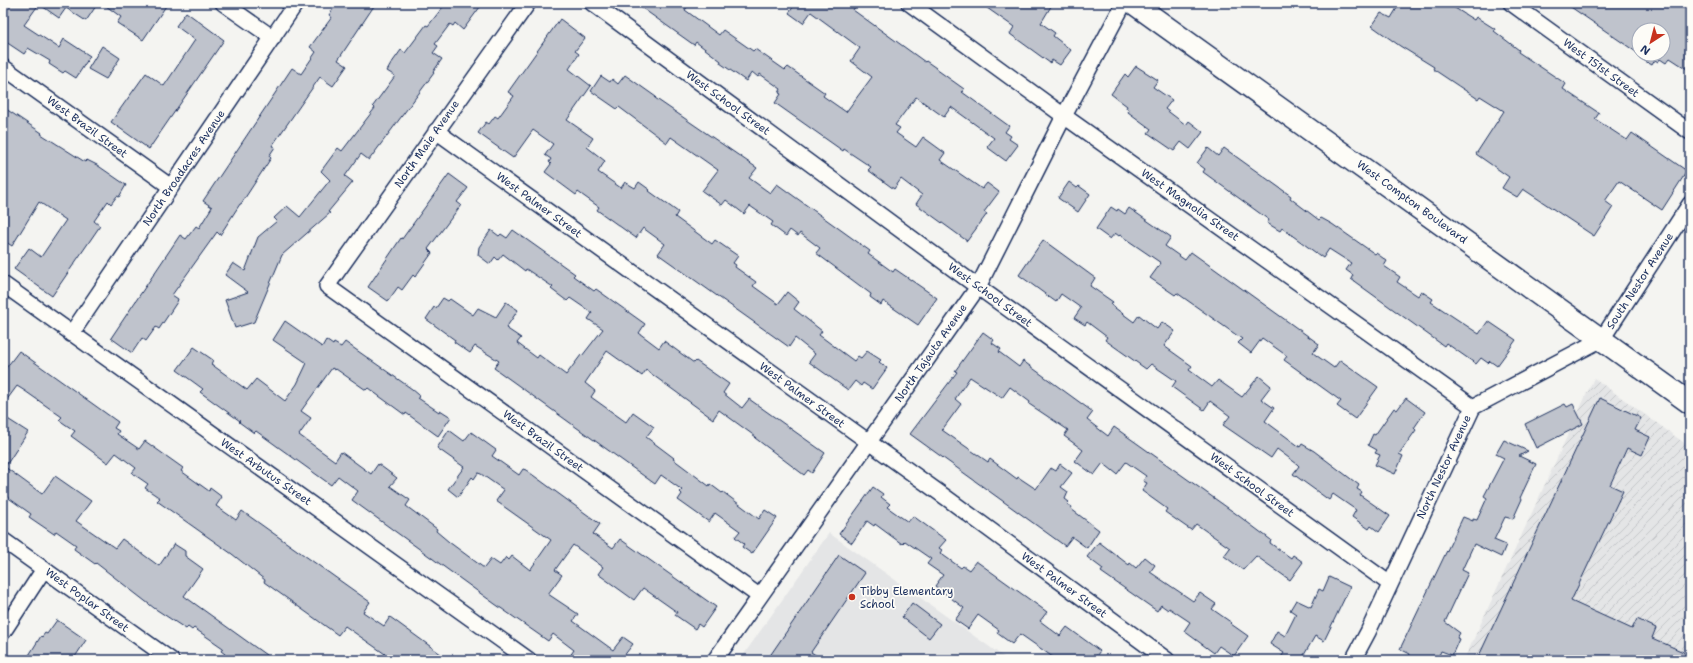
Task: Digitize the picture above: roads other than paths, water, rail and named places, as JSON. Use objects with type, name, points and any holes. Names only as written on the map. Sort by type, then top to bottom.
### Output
[{"type":"main road","name":"West Compton Boulevard","points":[[1133,3],[1690,402]]},
{"type":"street","points":[[223,3],[273,38]]},
{"type":"street","name":"North Broadacres Avenue","points":[[71,334],[296,3]]},
{"type":"street","name":"North Maie Avenue","points":[[327,286],[528,3]]},
{"type":"street","name":"West School Street","points":[[592,3],[978,287],[1390,584]]},
{"type":"street","name":"West Magnolia Street","points":[[909,3],[1064,116],[1473,407]]},
{"type":"street","name":"North Tajauta Avenue","points":[[715,660],[867,442],[978,287],[1064,116],[1124,3]]},
{"type":"street","name":"West 151st Street","points":[[1511,3],[1690,132]]},
{"type":"street","name":"West Brazil Street","points":[[3,67],[171,187]]},
{"type":"street","name":"West Palmer Street","points":[[436,131],[955,504],[1167,660]]},
{"type":"street","name":"South Nestor Avenue","points":[[1602,339],[1690,204]]},
{"type":"street","name":"West Arbutus Street","points":[[3,284],[529,660]]},
{"type":"street","name":"West Brazil Street","points":[[327,286],[759,596]]},
{"type":"street","name":"North Nestor Avenue","points":[[1353,660],[1368,632],[1473,407],[1602,339]]},
{"type":"street","name":"West Poplar Street","points":[[3,540],[171,660]]},
{"type":"street","points":[[3,632],[44,569]]},
{"type":"place","name":"Tibby Elementary School","points":[[852,597]]}]
